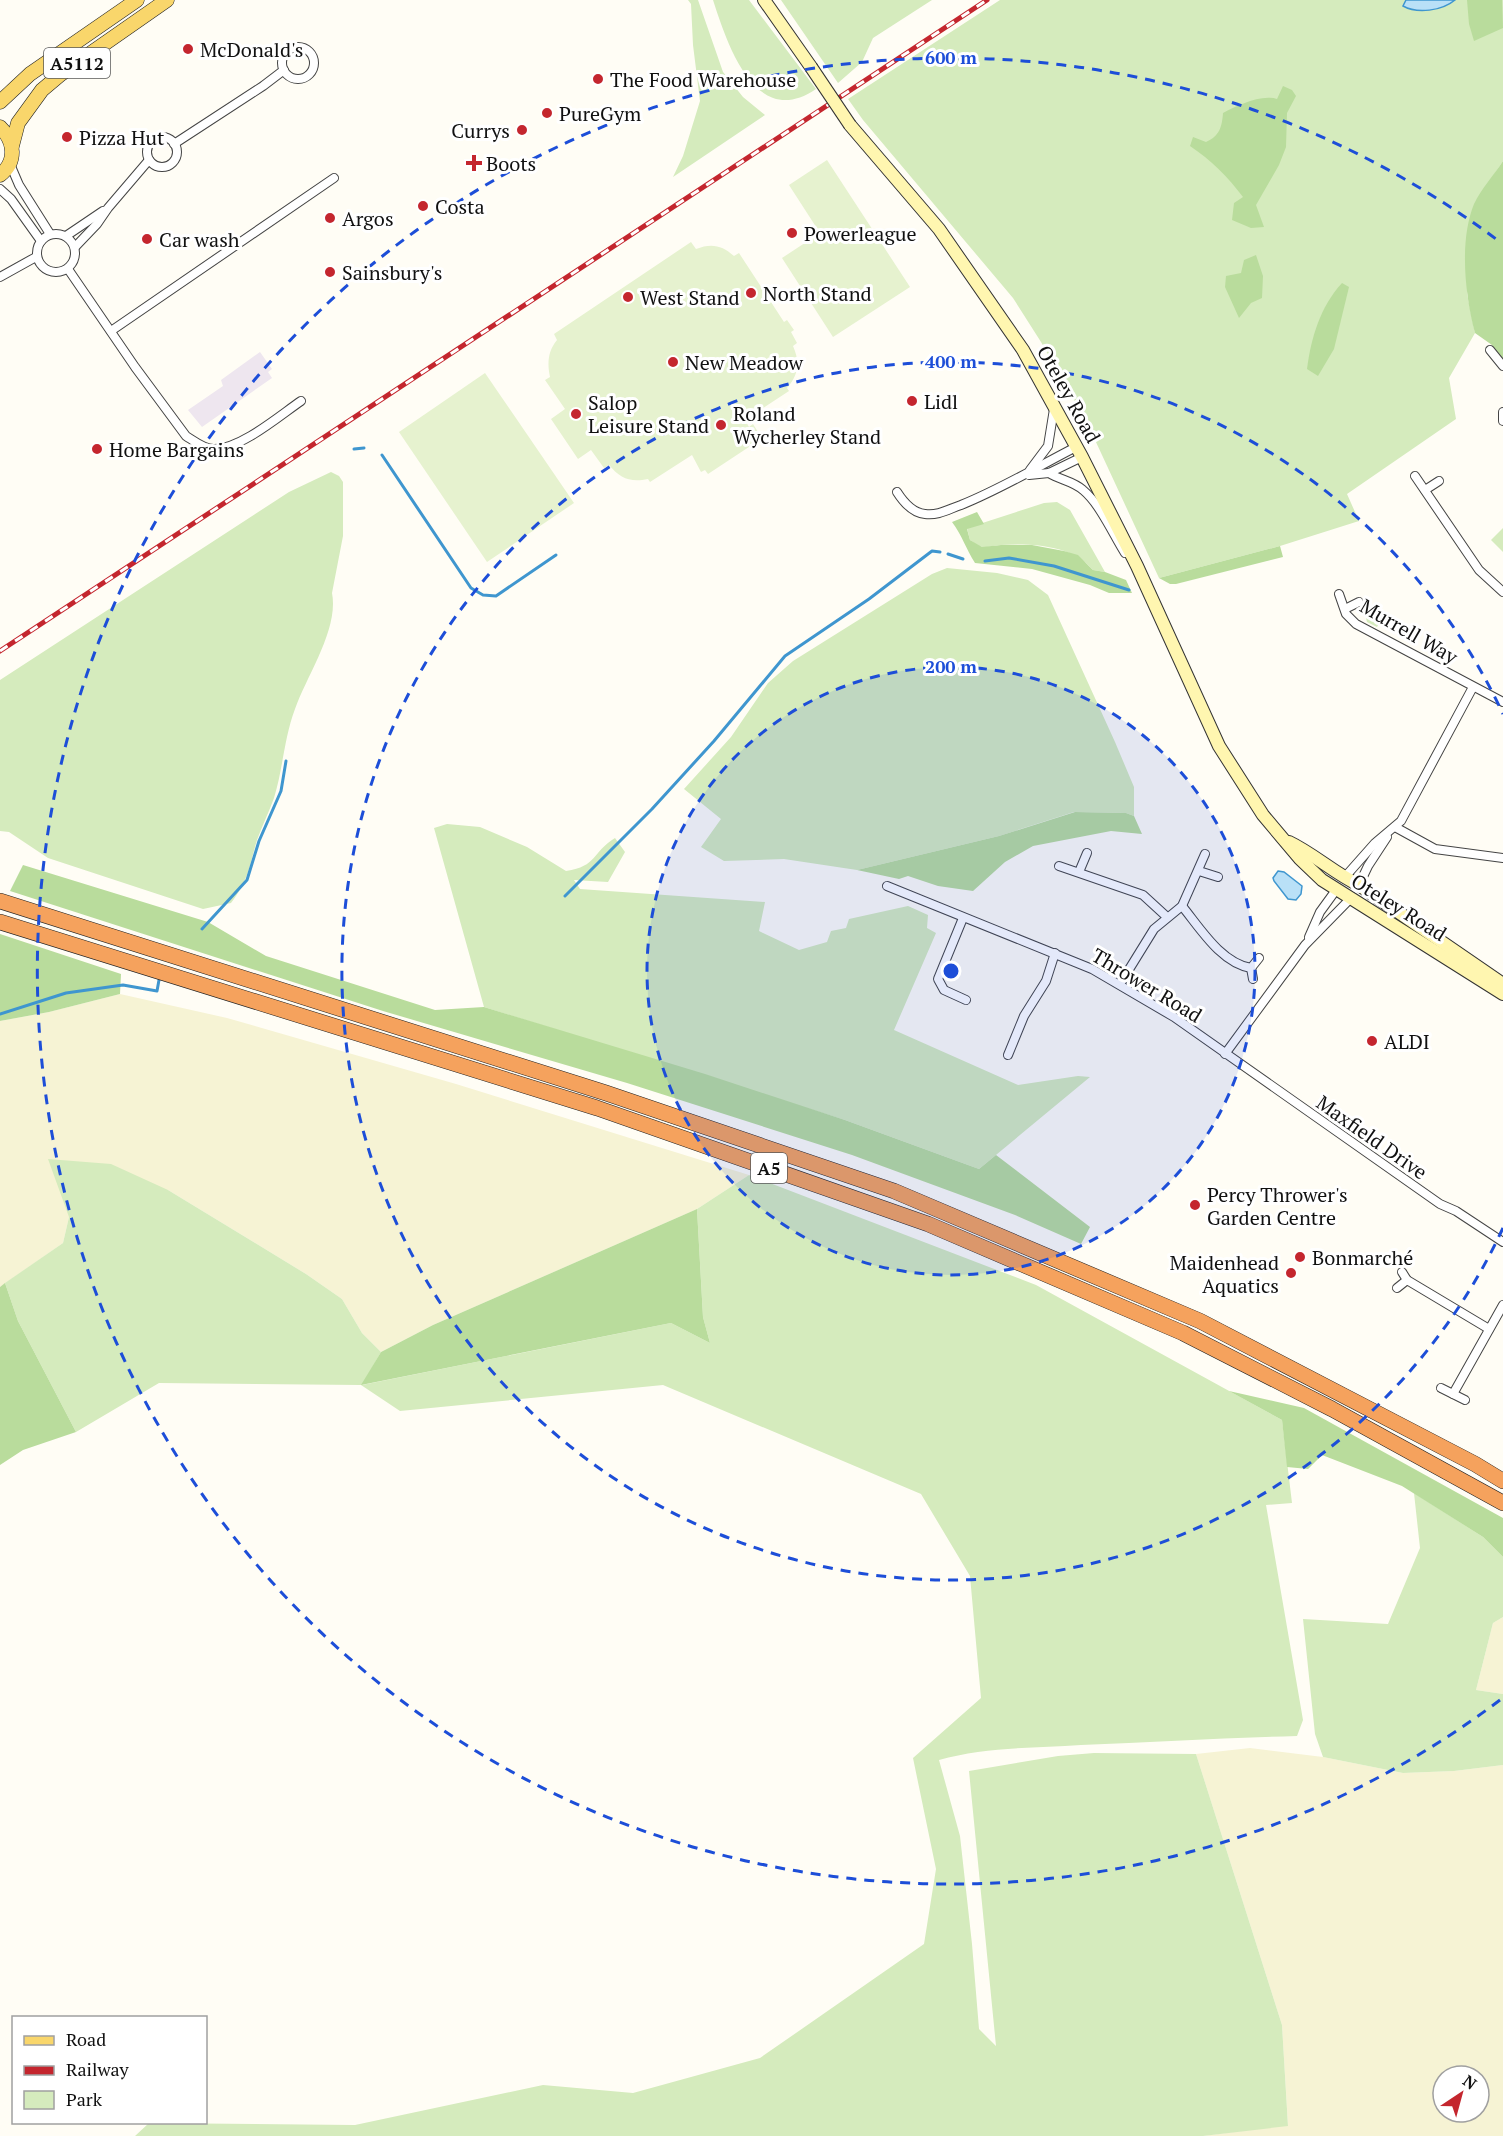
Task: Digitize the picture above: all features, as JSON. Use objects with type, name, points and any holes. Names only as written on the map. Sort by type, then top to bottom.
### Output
[{"type":"highway","name":"A5","points":[[0,902],[606,1093],[894,1191],[1200,1321],[1475,1464],[1503,1481]]},
{"type":"highway","name":"A5","points":[[0,922],[597,1108],[928,1224],[1183,1333],[1332,1409],[1503,1503]]},
{"type":"main road","name":"A5112","points":[[0,102],[30,74],[137,0]]},
{"type":"main road","name":"A5112","points":[[10,164],[18,123],[42,90],[61,74],[167,0]]},
{"type":"main road","name":"Oteley Road","points":[[764,0],[850,125],[939,229],[1023,350],[1079,452],[1137,566],[1219,746],[1260,811],[1300,859],[1336,890],[1503,994]]},
{"type":"main road","points":[[0,127],[6,133],[12,146]]},
{"type":"main road","points":[[0,175],[10,164]]},
{"type":"main road","name":"Oteley Road","points":[[1286,840],[1344,878],[1359,885],[1503,984]]},
{"type":"main road","points":[[1336,890],[1344,878]]},
{"type":"main road","points":[[1350,898],[1359,885]]},
{"type":"street","points":[[174,144],[284,70]]},
{"type":"street","points":[[75,248],[149,160],[148,146],[155,139],[165,138],[174,144],[177,154],[171,164],[157,166],[149,160]]},
{"type":"street","points":[[10,164],[19,184],[51,234]]},
{"type":"street","points":[[111,331],[334,178]]},
{"type":"street","points":[[0,189],[11,199],[41,241]]},
{"type":"street","points":[[66,236],[108,208]]},
{"type":"street","points":[[0,277],[36,257],[41,241],[51,234],[66,236],[75,248],[75,260],[68,269],[62,272],[51,271],[41,265],[36,257]]},
{"type":"street","points":[[68,269],[135,367],[186,436],[197,443],[213,450],[241,441],[301,401]]},
{"type":"street","points":[[1490,350],[1503,366]]},
{"type":"street","points":[[1026,475],[1048,446],[1055,408]]},
{"type":"street","points":[[1503,412],[1503,418]]},
{"type":"street","points":[[1049,473],[1079,452]]},
{"type":"street","points":[[897,492],[909,507],[924,514],[935,514],[985,495],[1079,452]]},
{"type":"street","points":[[1026,475],[1049,473],[1071,481],[1084,490],[1094,501],[1127,557],[1137,566]]},
{"type":"street","points":[[1415,476],[1479,570],[1503,592]]},
{"type":"street","points":[[1425,490],[1439,481]]},
{"type":"street","name":"Murrell Way","points":[[1340,594],[1350,619],[1356,624],[1503,702]]},
{"type":"street","points":[[1345,609],[1359,602]]},
{"type":"street","points":[[1359,885],[1368,866],[1404,817],[1473,687]]},
{"type":"street","points":[[1393,829],[1435,849],[1503,858]]},
{"type":"street","points":[[1344,878],[1375,843],[1393,829]]},
{"type":"street","points":[[1079,872],[1087,853]]},
{"type":"street","points":[[1120,984],[1146,940],[1167,917],[1182,906],[1205,854]]},
{"type":"street","points":[[1059,866],[1143,895],[1167,917]]},
{"type":"street","points":[[1199,871],[1218,877]]},
{"type":"street","name":"Thrower Road","points":[[887,886],[1092,969],[1174,1017],[1225,1054]]},
{"type":"street","points":[[1307,943],[1320,912],[1336,890]]},
{"type":"street","points":[[1225,1054],[1307,943],[1350,898]]},
{"type":"street","points":[[1182,906],[1217,948],[1241,967],[1251,968]]},
{"type":"street","points":[[963,918],[938,979],[944,990],[966,1000]]},
{"type":"street","points":[[1008,1055],[1024,1016],[1046,981],[1055,953]]},
{"type":"street","points":[[1253,979],[1251,968],[1259,958]]},
{"type":"street","name":"Maxfield Drive","points":[[1225,1054],[1440,1204],[1456,1211],[1503,1242]]},
{"type":"street","points":[[1402,1272],[1407,1280],[1489,1329]]},
{"type":"street","points":[[1397,1288],[1407,1280]]},
{"type":"street","points":[[1454,1394],[1503,1305]]},
{"type":"street","points":[[1441,1388],[1465,1400]]},
{"type":"shaded area","points":[[260,352],[272,369],[268,372],[272,378],[202,427],[188,410],[223,386],[221,380]]},
{"type":"shaded area","points":[[120,994],[227,1018],[456,1084],[749,1175],[697,1209],[433,1325],[381,1352],[362,1333],[342,1299],[306,1274],[168,1190],[69,1217],[63,1243],[0,1287],[0,1021],[49,1012]]},
{"type":"shaded area","points":[[1503,1617],[1503,1694],[1476,1690],[1493,1623]]},
{"type":"shaded area","points":[[1250,1748],[1323,1757],[1403,1773],[1454,1771],[1503,1765],[1503,2136],[1203,2136],[1288,2125],[1282,2025],[1196,1754]]},
{"type":"green space","points":[[688,0],[698,0],[723,72],[743,97],[765,115],[673,177],[683,156],[700,101],[691,4]]},
{"type":"green space","points":[[713,0],[749,0],[816,89],[795,99],[776,99],[760,91],[736,58],[726,38]]},
{"type":"green space","points":[[781,0],[932,0],[873,38],[862,62],[838,83]]},
{"type":"green space","points":[[1000,0],[1503,0],[1503,161],[1475,203],[1467,294],[1475,333],[1449,378],[1456,419],[1347,494],[1359,521],[1280,546],[1159,578],[1089,427],[1013,298],[863,120],[848,99]]},
{"type":"green space","points":[[1467,0],[1502,0],[1503,28],[1474,41],[1469,24]]},
{"type":"green space","points":[[1283,86],[1292,90],[1296,96],[1287,113],[1286,147],[1279,165],[1256,205],[1264,227],[1251,228],[1232,220],[1234,203],[1243,197],[1219,169],[1190,146],[1193,137],[1206,142],[1217,134],[1223,113],[1256,99],[1277,99]]},
{"type":"green space","points":[[827,160],[910,287],[833,337],[782,258],[820,233],[789,185]]},
{"type":"green space","points":[[1503,161],[1503,360],[1492,345],[1475,333],[1466,285],[1465,251],[1466,234],[1474,204]]},
{"type":"green space","name":"New Meadow","points":[[691,242],[696,249],[711,246],[721,247],[734,256],[739,253],[784,322],[787,320],[794,330],[791,332],[797,343],[793,346],[797,357],[796,373],[787,388],[789,391],[745,420],[749,427],[753,424],[758,432],[754,435],[758,441],[708,474],[705,470],[701,472],[692,455],[650,482],[648,479],[631,480],[621,476],[609,465],[604,468],[591,450],[578,459],[551,419],[565,409],[545,380],[550,377],[549,357],[557,340],[554,334]]},
{"type":"green space","points":[[1256,255],[1263,276],[1262,298],[1251,303],[1239,318],[1225,287],[1226,276],[1241,273],[1244,260]]},
{"type":"green space","points":[[1342,283],[1349,287],[1334,349],[1318,376],[1307,369],[1311,346],[1322,313]]},
{"type":"green space","points":[[485,373],[574,503],[487,562],[399,432]]},
{"type":"green space","points":[[331,472],[339,476],[343,482],[343,536],[332,593],[331,622],[321,652],[291,720],[274,798],[257,840],[248,873],[231,903],[203,909],[48,858],[9,832],[0,831],[0,680],[289,492]]},
{"type":"green space","points":[[1057,502],[1070,510],[1105,572],[1093,570],[1074,555],[1051,547],[1013,544],[982,547],[970,540],[967,528],[1044,503]]},
{"type":"green space","points":[[977,512],[984,524],[967,529],[970,540],[982,547],[1032,545],[1078,555],[1093,570],[1126,580],[1132,593],[1109,593],[1090,585],[1032,569],[975,563],[952,522]]},
{"type":"green space","points":[[1503,528],[1503,552],[1491,540]]},
{"type":"green space","points":[[1280,546],[1283,557],[1176,584],[1170,584],[1159,578]]},
{"type":"green space","points":[[947,568],[997,573],[1028,580],[1048,595],[1134,787],[1134,816],[1126,813],[1074,812],[999,836],[857,870],[784,859],[724,861],[701,847],[721,819],[684,789],[731,737],[768,683],[793,661],[932,574]]},
{"type":"green space","points":[[1373,608],[1391,617],[1388,622],[1381,619],[1377,627],[1367,622],[1366,618]]},
{"type":"green space","points":[[1075,812],[1126,813],[1134,816],[1142,834],[1111,831],[1033,846],[1005,862],[973,891],[938,886],[908,876],[899,879],[857,870],[999,836]]},
{"type":"green space","points":[[447,824],[480,827],[527,847],[566,871],[584,866],[615,838],[625,852],[608,882],[574,880],[580,889],[765,902],[759,931],[799,950],[827,942],[831,931],[846,928],[849,919],[908,906],[928,915],[927,928],[936,933],[894,1030],[1018,1085],[1078,1076],[1090,1077],[979,1169],[845,1120],[484,1007],[434,828]]},
{"type":"green space","points":[[23,865],[208,922],[266,956],[435,1010],[484,1007],[705,1074],[845,1120],[979,1169],[996,1155],[1090,1227],[1081,1244],[1015,1215],[852,1155],[627,1083],[383,1011],[10,891]]},
{"type":"green space","points":[[0,934],[121,974],[120,994],[49,1012],[0,1021]]},
{"type":"green space","points":[[48,1159],[111,1164],[168,1190],[306,1274],[342,1299],[362,1333],[381,1352],[362,1385],[671,1323],[710,1343],[703,1317],[697,1209],[749,1175],[1036,1285],[1282,1420],[1292,1503],[1266,1505],[1303,1720],[1297,1736],[1009,1749],[939,1760],[960,1836],[979,2029],[996,2046],[969,1771],[1058,1756],[1094,1753],[1196,1754],[1282,2025],[1288,2126],[1203,2136],[135,2136],[148,2124],[355,2125],[543,2085],[633,2093],[760,2058],[924,1944],[936,1869],[913,1758],[981,1698],[970,1576],[921,1494],[663,1385],[400,1411],[361,1385],[159,1383],[76,1432],[18,1321],[5,1283],[63,1243],[69,1217]]},
{"type":"green space","points":[[697,1209],[703,1317],[710,1343],[671,1323],[361,1385],[381,1352],[433,1325]]},
{"type":"green space","points":[[5,1283],[18,1321],[76,1432],[23,1450],[0,1465],[0,1287]]},
{"type":"green space","points":[[1229,1391],[1304,1408],[1503,1518],[1503,1557],[1483,1537],[1402,1486],[1322,1455],[1308,1469],[1287,1467],[1282,1420]]},
{"type":"green space","points":[[1414,1493],[1483,1537],[1503,1557],[1503,1617],[1493,1623],[1476,1690],[1503,1694],[1503,1765],[1454,1771],[1403,1773],[1323,1757],[1315,1734],[1303,1619],[1388,1624],[1420,1548]]},
{"type":"water","points":[[1406,0],[1455,0],[1437,9],[1422,11],[1403,6]]},
{"type":"water","points":[[1278,871],[1284,872],[1302,886],[1301,894],[1296,900],[1288,899],[1274,881],[1273,878]]},
{"type":"waterway","points":[[354,449],[364,448]]},
{"type":"waterway","points":[[382,455],[471,588],[483,595],[496,596],[556,555]]},
{"type":"waterway","points":[[565,896],[652,809],[714,741],[785,656],[869,599],[932,551],[940,552]]},
{"type":"waterway","points":[[948,554],[963,559]]},
{"type":"waterway","points":[[985,561],[1009,558],[1054,566],[1129,590]]},
{"type":"waterway","points":[[202,929],[247,880],[259,841],[281,791],[286,761]]},
{"type":"waterway","points":[[0,1014],[66,993],[123,985],[157,991],[159,980]]},
{"type":"railway","points":[[0,651],[987,0]]},
{"type":"place","name":"McDonald's","points":[[188,49]]},
{"type":"place","name":"The Food Warehouse","points":[[598,79]]},
{"type":"place","name":"PureGym","points":[[547,113]]},
{"type":"place","name":"Currys","points":[[522,130]]},
{"type":"place","name":"Pizza Hut","points":[[67,137]]},
{"type":"place","name":"Boots","points":[[474,163]]},
{"type":"place","name":"Costa","points":[[423,206]]},
{"type":"place","name":"Argos","points":[[330,218]]},
{"type":"place","name":"Powerleague","points":[[792,233]]},
{"type":"place","name":"Car wash","points":[[147,239]]},
{"type":"place","name":"Sainsbury's","points":[[330,272]]},
{"type":"place","name":"North Stand","points":[[751,293]]},
{"type":"place","name":"West Stand","points":[[628,297]]},
{"type":"place","name":"New Meadow","points":[[673,362]]},
{"type":"place","name":"Lidl","points":[[912,401]]},
{"type":"place","name":"Salop Leisure Stand","points":[[576,414]]},
{"type":"place","name":"Roland Wycherley Stand","points":[[721,425]]},
{"type":"place","name":"Home Bargains","points":[[97,449]]},
{"type":"place","name":"ALDI","points":[[1372,1041]]},
{"type":"place","name":"Percy Thrower's Garden Centre","points":[[1195,1205]]},
{"type":"place","name":"Bonmarché","points":[[1300,1257]]},
{"type":"place","name":"Maidenhead Aquatics","points":[[1291,1273]]}]
